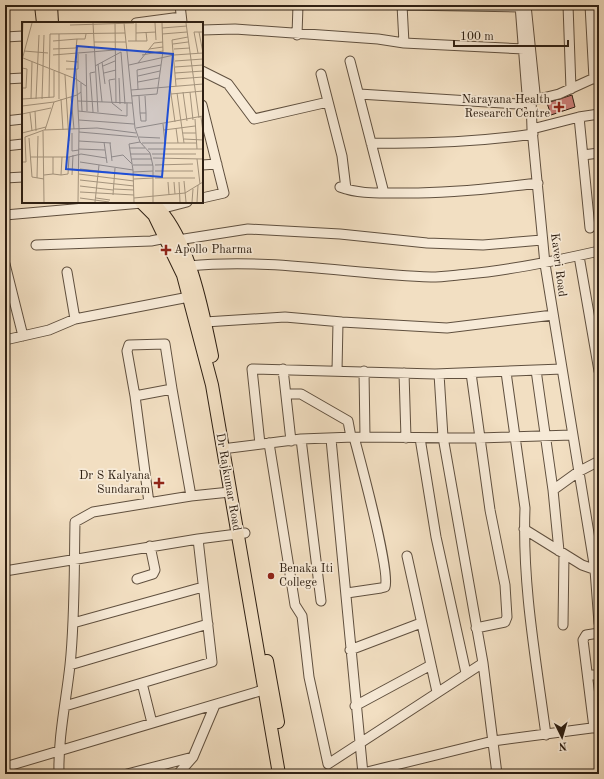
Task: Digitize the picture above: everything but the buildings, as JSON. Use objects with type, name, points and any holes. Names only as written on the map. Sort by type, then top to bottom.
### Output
[{"type":"main road","points":[[41,5],[43,22]]},
{"type":"main road","points":[[50,5],[52,22]]},
{"type":"main road","name":"Dr Rajkumar Road","points":[[149,204],[183,275],[212,385],[226,449],[268,689],[279,774]]},
{"type":"main road","name":"Dr Rajkumar Road","points":[[149,204],[178,240],[189,266],[205,322],[220,385],[230,492],[241,533]]},
{"type":"main road","name":"Dr Rajkumar Road","points":[[268,689],[287,774]]},
{"type":"street","points":[[151,22],[182,20],[180,5]]},
{"type":"street","points":[[298,5],[298,35]]},
{"type":"street","points":[[404,43],[402,5],[522,6]]},
{"type":"street","points":[[568,5],[571,89]]},
{"type":"street","points":[[359,94],[503,104],[531,100],[571,89],[597,78],[590,5]]},
{"type":"street","name":"Kaveri Road","points":[[522,6],[527,94],[531,100],[542,240],[578,472],[597,570],[599,624]]},
{"type":"street","name":"Kaveri Road","points":[[522,6],[535,93],[531,100]]},
{"type":"street","points":[[203,30],[235,29],[298,35],[378,39],[404,43],[524,49]]},
{"type":"street","points":[[5,37],[22,36]]},
{"type":"street","points":[[350,61],[384,193]]},
{"type":"street","points":[[203,72],[228,84],[254,119],[328,102]]},
{"type":"street","points":[[321,74],[342,156],[343,188],[356,192],[421,194],[472,191],[538,183]]},
{"type":"street","points":[[5,79],[22,78]]},
{"type":"street","points":[[203,113],[205,128],[217,164],[224,193],[203,198]]},
{"type":"street","points":[[371,143],[423,144],[482,141],[533,132],[579,117],[599,114]]},
{"type":"street","points":[[579,117],[590,228]]},
{"type":"street","points":[[5,121],[22,119]]},
{"type":"street","points":[[5,146],[22,144]]},
{"type":"street","points":[[583,155],[599,153]]},
{"type":"street","points":[[203,166],[217,164]]},
{"type":"street","points":[[5,178],[22,177]]},
{"type":"street","points":[[5,215],[168,203]]},
{"type":"street","points":[[178,240],[248,229],[340,234],[427,243],[483,245],[542,240]]},
{"type":"street","points":[[36,245],[151,241],[166,238]]},
{"type":"street","points":[[189,266],[210,264],[264,264],[433,277],[545,264],[599,252]]},
{"type":"street","points":[[579,256],[599,371]]},
{"type":"street","points":[[5,264],[10,299],[23,336]]},
{"type":"street","points":[[67,272],[76,319]]},
{"type":"street","points":[[5,340],[49,330],[76,319],[189,297]]},
{"type":"street","points":[[205,322],[285,317],[338,322],[447,328],[553,315]]},
{"type":"street","points":[[337,371],[338,322]]},
{"type":"street","points":[[149,502],[128,351],[129,346],[165,344],[191,496]]},
{"type":"street","points":[[482,663],[328,764],[309,677],[302,616],[295,605],[252,369],[471,374],[562,369]]},
{"type":"street","points":[[283,369],[291,440]]},
{"type":"street","points":[[536,370],[561,552],[563,625]]},
{"type":"street","points":[[364,371],[365,437]]},
{"type":"street","points":[[506,372],[525,508],[524,529],[529,600],[546,735]]},
{"type":"street","points":[[404,373],[406,438]]},
{"type":"street","points":[[440,374],[443,437],[482,663],[497,774]]},
{"type":"street","points":[[471,374],[478,438],[490,510],[506,585],[505,622],[476,628]]},
{"type":"street","points":[[135,396],[172,389]]},
{"type":"street","points":[[286,394],[301,394],[348,421],[353,437],[383,558],[387,583],[385,587],[346,593]]},
{"type":"street","points":[[226,449],[301,439],[353,437],[478,438],[572,435]]},
{"type":"street","points":[[420,438],[436,537],[466,673]]},
{"type":"street","points":[[301,439],[321,601]]},
{"type":"street","points":[[331,439],[355,706],[363,774],[493,741],[596,728],[583,640],[586,635],[599,634]]},
{"type":"street","points":[[553,490],[578,472],[599,461]]},
{"type":"street","points":[[59,774],[59,751],[70,665],[73,623],[75,522],[93,512],[149,502],[230,492]]},
{"type":"street","points":[[524,529],[582,565],[597,570]]},
{"type":"street","points":[[5,570],[150,546],[241,533]]},
{"type":"street","points":[[64,706],[212,662],[198,539]]},
{"type":"street","points":[[137,579],[153,574],[155,570],[150,546]]},
{"type":"street","points":[[407,556],[437,692]]},
{"type":"street","points":[[73,623],[203,587]]},
{"type":"street","points":[[350,650],[421,623]]},
{"type":"street","points":[[70,665],[208,624]]},
{"type":"street","points":[[355,706],[430,665]]},
{"type":"street","points":[[588,675],[599,675]]},
{"type":"street","points":[[142,683],[152,724]]},
{"type":"street","points":[[5,767],[268,689]]},
{"type":"street","points":[[178,774],[193,757],[215,705]]},
{"type":"street","points":[[127,774],[193,757]]},
{"type":"place","name":"Narayana Health Research Centre","points":[[559,107]]},
{"type":"place","name":"Apollo Pharma","points":[[166,250]]},
{"type":"place","name":"Dr S Kalyana Sundaram","points":[[159,483]]},
{"type":"place","name":"Benaka Iti College","points":[[271,576]]}]
